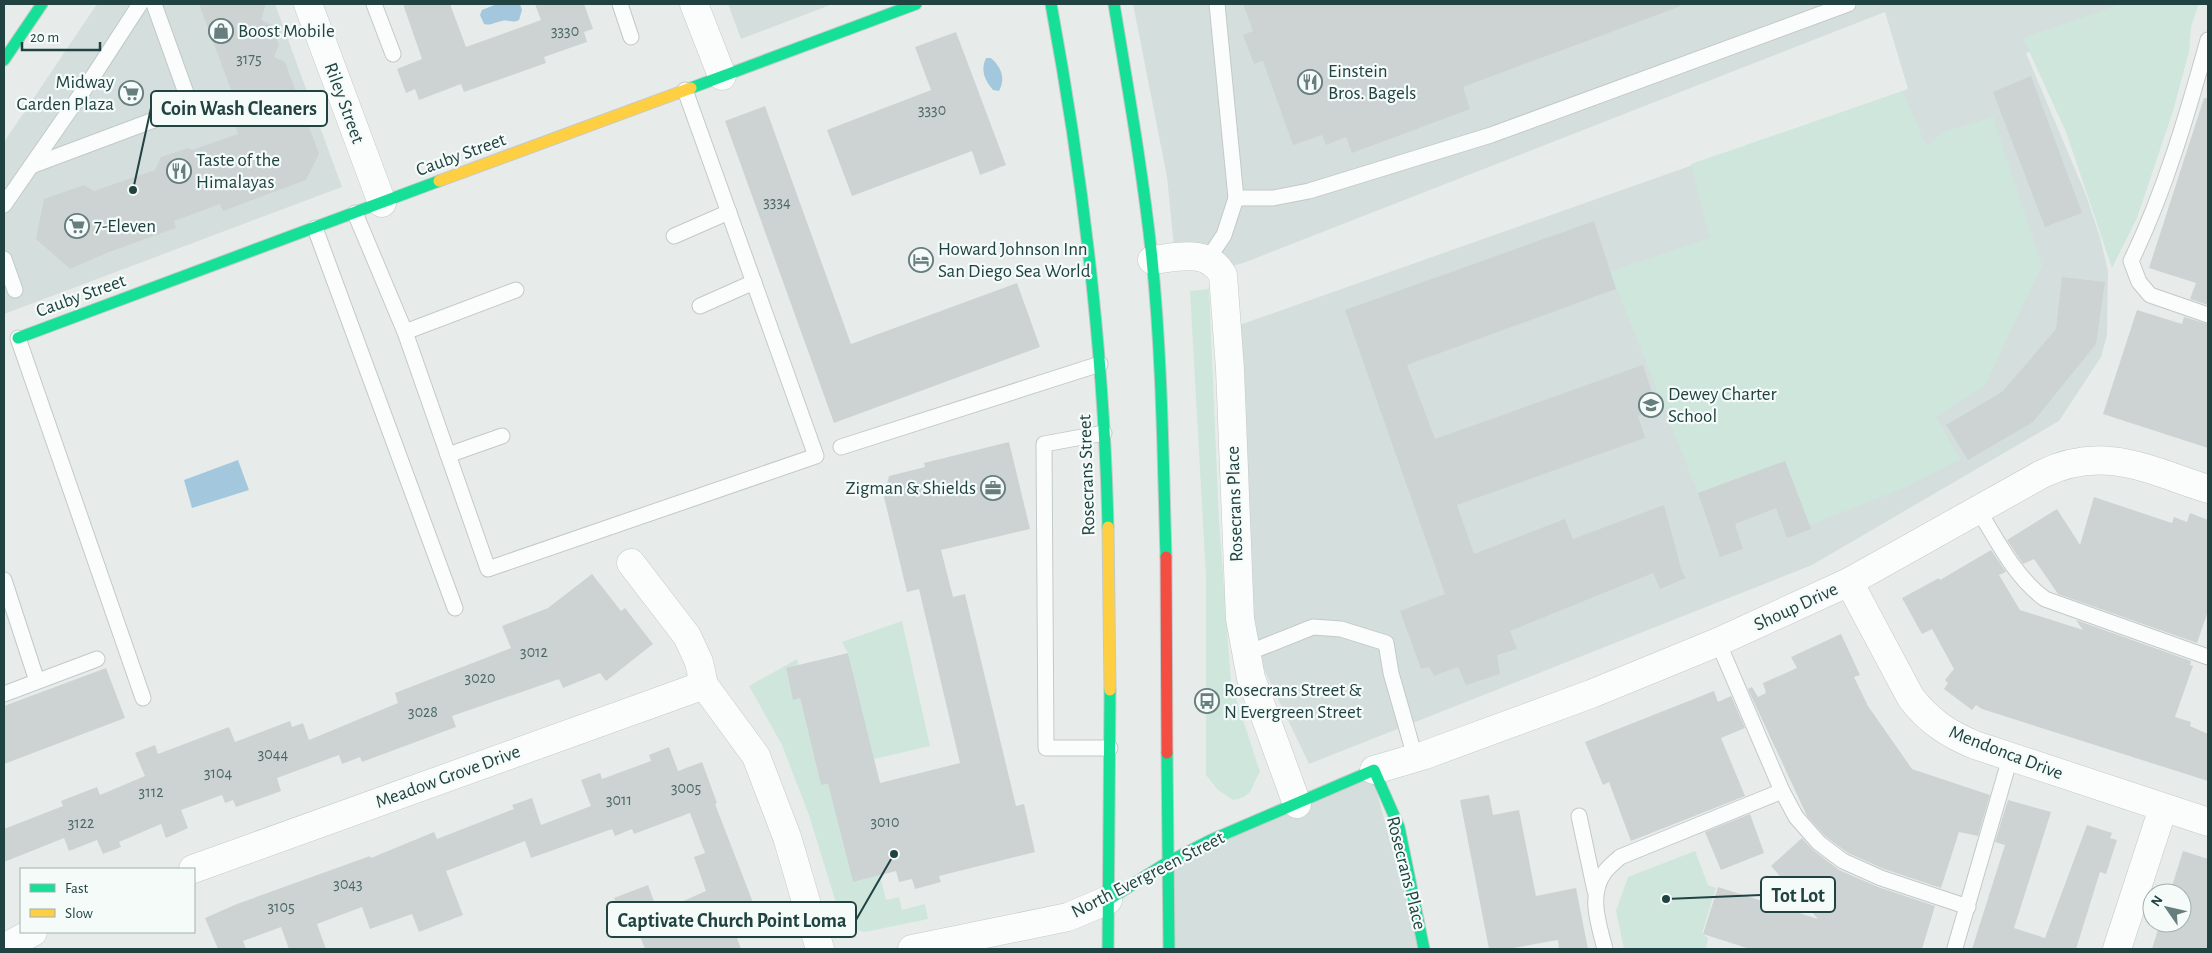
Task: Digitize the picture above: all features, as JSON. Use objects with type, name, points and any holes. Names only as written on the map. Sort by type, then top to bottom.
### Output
[{"type":"main road","points":[[4,60],[42,4]]},
{"type":"main road","name":"Cauby Street","points":[[18,338],[916,4]]},
{"type":"main road","name":"Rosecrans Street","points":[[1051,4],[1076,152],[1100,364],[1107,485],[1110,748],[1108,949]]},
{"type":"main road","points":[[1114,4],[1138,152],[1152,260],[1161,379],[1164,448],[1169,949]]},
{"type":"main road","name":"North Evergreen Street","points":[[1108,900],[1168,862],[1211,840],[1374,770]]},
{"type":"main road","name":"Rosecrans Place","points":[[1374,770],[1399,827],[1424,949]]},
{"type":"street","name":"Riley Street","points":[[308,4],[382,202]]},
{"type":"street","points":[[694,4],[722,76]]},
{"type":"street","points":[[1152,260],[1192,256],[1208,259]]},
{"type":"street","name":"Rosecrans Place","points":[[1208,259],[1215,264],[1223,275],[1226,301],[1240,619],[1245,654],[1250,678],[1297,804]]},
{"type":"street","name":"Shoup Drive","points":[[1374,770],[1591,694],[1718,642],[1849,582],[2054,468],[2089,459],[2125,462],[2208,489]]},
{"type":"street","points":[[630,563],[687,636],[698,662],[704,685],[756,756],[787,837],[820,949]]},
{"type":"street","name":"Mendonca Drive","points":[[1849,582],[1901,682],[1922,712],[1933,723],[1950,734],[2010,758],[2208,822]]},
{"type":"street","name":"Meadow Grove Drive","points":[[195,868],[704,685]]},
{"type":"street","points":[[2117,949],[2163,808]]},
{"type":"street","name":"North Evergreen Street","points":[[928,948],[1068,917],[1108,900]]},
{"type":"street","points":[[4,948],[31,933]]},
{"type":"lane","points":[[4,205],[90,81],[140,4]]},
{"type":"lane","points":[[31,166],[170,114],[186,93],[154,4]]},
{"type":"lane","points":[[374,4],[393,54]]},
{"type":"lane","points":[[620,4],[631,37]]},
{"type":"lane","points":[[870,4],[875,19]]},
{"type":"lane","points":[[1208,259],[1224,235],[1236,198],[1217,4]]},
{"type":"lane","points":[[1236,198],[1273,198],[1309,191],[1491,135],[1848,4]]},
{"type":"lane","points":[[2208,40],[2191,101],[2149,224],[2131,261],[2139,282],[2150,295],[2208,315]]},
{"type":"lane","points":[[355,213],[405,332],[488,569],[816,456],[685,90]]},
{"type":"lane","points":[[674,236],[729,212]]},
{"type":"lane","points":[[315,228],[455,608]]},
{"type":"lane","points":[[4,259],[15,290]]},
{"type":"lane","points":[[700,306],[754,282]]},
{"type":"lane","points":[[405,332],[516,290]]},
{"type":"lane","points":[[18,338],[143,698]]},
{"type":"lane","points":[[841,447],[1100,364]]},
{"type":"lane","points":[[1104,433],[1044,444],[1046,748],[1110,748]]},
{"type":"lane","points":[[448,455],[502,436]]},
{"type":"lane","points":[[1979,511],[2017,573],[2045,599],[2208,657]]},
{"type":"lane","points":[[4,580],[37,681]]},
{"type":"lane","points":[[1245,654],[1313,627],[1341,628],[1386,643],[1391,673],[1415,757]]},
{"type":"lane","points":[[1718,642],[1782,791],[1796,816],[1819,843],[1843,862],[1881,878],[1968,908]]},
{"type":"lane","points":[[4,694],[97,659]]},
{"type":"lane","points":[[1955,948],[2010,758]]},
{"type":"lane","points":[[1595,891],[1604,873],[1620,857],[1782,791]]},
{"type":"lane","points":[[1579,816],[1605,949]]},
{"type":"shaded area","points":[[97,4],[275,4],[342,187],[4,314],[4,142]]},
{"type":"shaded area","points":[[728,4],[833,4],[741,39]]},
{"type":"shaded area","name":"Dewey Charter School","points":[[1133,4],[2180,4],[2026,53],[2086,195],[2100,237],[2108,271],[2107,335],[2101,357],[2059,421],[1812,565],[1309,764],[1240,619],[1228,329],[1908,89],[1885,12],[1246,262],[1220,270],[1175,258],[1167,177]]},
{"type":"shaded area","points":[[1372,775],[1420,949],[1173,949],[1172,865]]},
{"type":"green space","points":[[2121,4],[2201,4],[2198,6],[2191,27],[2189,52],[2173,111],[2137,218],[2112,268],[2066,132],[2023,38]]},
{"type":"green space","points":[[1903,91],[1926,146],[1944,132],[1993,117],[2042,265],[1985,385],[1936,417],[1960,459],[1906,487],[1810,525],[1785,461],[1698,493],[1610,272],[1710,238],[1691,164]]},
{"type":"green space","points":[[1209,289],[1219,521],[1231,683],[1260,772],[1249,793],[1233,800],[1218,790],[1206,775],[1206,577],[1190,291]]},
{"type":"green space","points":[[902,621],[930,746],[874,759],[848,653],[842,642]]},
{"type":"green space","points":[[797,659],[798,665],[786,669],[793,699],[800,698],[821,785],[828,784],[853,882],[880,875],[886,900],[899,897],[902,910],[925,904],[928,919],[865,932],[850,928],[841,919],[809,815],[782,745],[749,686]]},
{"type":"green space","points":[[1695,851],[1708,885],[1716,888],[1702,933],[1708,938],[1706,949],[1624,949],[1616,911],[1628,877]]},
{"type":"water","points":[[497,4],[520,4],[522,10],[519,20],[484,24],[480,15],[482,10]]},
{"type":"water","points":[[986,58],[991,58],[1001,73],[1002,82],[999,91],[993,90],[986,79],[983,67]]},
{"type":"water","points":[[238,460],[249,490],[192,508],[184,480]]},
{"type":"building","points":[[199,4],[266,4],[261,20],[272,25],[279,45],[274,57],[285,62],[319,154],[306,180],[223,211],[220,204],[174,221],[176,228],[109,252],[70,269],[36,239],[44,199],[84,185],[94,191],[155,170],[161,157],[188,148],[192,150],[238,134],[235,125],[243,122]]},
{"type":"building","points":[[403,4],[450,4],[466,47],[541,20],[535,4],[584,4],[593,29],[584,32],[587,42],[544,57],[546,63],[464,92],[461,84],[419,100],[415,89],[406,93],[397,69],[422,59]]},
{"type":"building","points":[[1243,4],[1680,4],[1681,6],[1463,87],[1470,109],[1352,153],[1346,137],[1326,145],[1322,135],[1293,145],[1263,61],[1254,64],[1243,35],[1253,31]]},
{"type":"building","points":[[956,32],[1006,165],[980,175],[972,151],[852,196],[827,130],[931,90],[915,47]]},
{"type":"building","points":[[2031,76],[2082,213],[2045,227],[1993,92]]},
{"type":"building","points":[[2204,98],[2208,98],[2208,305],[2190,299],[2196,283],[2149,268]]},
{"type":"building","points":[[765,106],[851,344],[1017,283],[1040,347],[834,423],[725,121]]},
{"type":"building","points":[[1594,221],[1616,289],[1407,365],[1435,439],[1643,365],[1658,410],[1638,416],[1645,438],[1457,505],[1474,554],[1565,519],[1573,539],[1664,505],[1682,572],[1686,578],[1660,589],[1653,573],[1510,631],[1517,649],[1497,655],[1500,674],[1466,685],[1458,667],[1434,676],[1429,667],[1421,669],[1400,611],[1445,594],[1345,310]]},
{"type":"building","points":[[2062,277],[2105,282],[2096,344],[2033,422],[1968,460],[1946,425],[2002,392],[2056,329]]},
{"type":"building","points":[[2137,310],[2182,324],[2184,317],[2208,324],[2208,448],[2103,414]]},
{"type":"building","points":[[1009,442],[1030,529],[941,550],[953,597],[965,594],[1016,806],[1024,804],[1035,852],[939,876],[941,882],[915,889],[912,879],[899,882],[896,871],[853,882],[828,784],[821,785],[800,698],[793,700],[786,668],[848,653],[880,783],[960,763],[919,589],[907,592],[884,497],[889,476],[925,467],[924,463]]},
{"type":"building","points":[[1785,461],[1811,529],[1787,538],[1776,508],[1735,524],[1743,549],[1720,557],[1698,493]]},
{"type":"building","points":[[2094,497],[2172,523],[2174,517],[2187,522],[2190,513],[2208,520],[2208,611],[2197,643],[2058,594],[2034,559],[2023,564],[2007,540],[2057,509],[2080,545]]},
{"type":"building","points":[[1991,550],[2006,572],[1999,575],[2020,610],[2083,630],[2076,620],[2191,661],[2190,665],[2193,666],[2175,717],[2191,722],[2190,726],[2208,734],[2208,781],[1982,709],[1976,705],[1972,710],[1944,689],[1948,683],[1945,680],[1954,669],[1932,629],[1922,634],[1902,598],[1939,578],[1940,580]]},
{"type":"building","points":[[592,574],[621,611],[625,608],[653,644],[606,681],[600,673],[563,688],[559,679],[452,716],[456,727],[362,762],[360,757],[342,764],[339,755],[277,778],[281,791],[236,807],[233,800],[225,803],[222,795],[181,810],[188,828],[166,838],[161,824],[119,842],[121,847],[103,854],[97,840],[69,851],[64,838],[4,862],[4,829],[63,806],[61,801],[97,787],[100,795],[145,776],[135,753],[155,745],[158,754],[229,727],[235,742],[290,721],[292,727],[303,723],[309,740],[398,703],[395,693],[511,648],[502,626],[548,608]]},
{"type":"building","points":[[1841,634],[1860,675],[1854,677],[1868,706],[1912,769],[1990,795],[1978,836],[1959,832],[1941,888],[1884,869],[1848,853],[1825,836],[1807,816],[1748,689],[1752,687],[1758,697],[1766,693],[1763,683],[1797,668],[1791,657]]},
{"type":"building","points":[[106,668],[125,718],[4,764],[4,706]]},
{"type":"building","points":[[1714,691],[1718,702],[1731,696],[1745,728],[1721,738],[1745,796],[1631,841],[1609,782],[1603,785],[1585,742]]},
{"type":"building","points":[[669,747],[678,771],[702,762],[717,803],[715,804],[759,918],[733,927],[741,949],[645,949],[635,924],[625,927],[614,898],[648,885],[658,912],[706,891],[694,857],[705,853],[690,813],[634,834],[632,829],[615,836],[612,829],[531,858],[525,841],[446,871],[463,915],[419,932],[412,914],[370,929],[362,907],[317,924],[326,949],[289,949],[281,927],[243,941],[246,949],[218,949],[205,918],[237,904],[370,856],[371,858],[434,832],[437,839],[514,809],[512,805],[532,798],[541,825],[591,806],[581,780],[600,773],[602,779],[651,761],[649,755]]},
{"type":"building","points":[[1489,795],[1493,815],[1519,810],[1536,896],[1576,888],[1588,949],[1559,949],[1558,940],[1508,949],[1489,949],[1460,800]]},
{"type":"building","points":[[2008,800],[2051,812],[2014,928],[2045,938],[2087,825],[2112,833],[2110,838],[2117,840],[2106,874],[2100,872],[2076,949],[1972,949],[2005,845],[1995,842]]},
{"type":"building","points":[[1750,814],[1764,853],[1721,870],[1705,832]]},
{"type":"building","points":[[1802,838],[1813,850],[1839,870],[1878,887],[1935,906],[1922,949],[1750,949],[1703,934],[1718,887],[1818,919],[1771,866]]},
{"type":"building","points":[[2183,851],[2208,859],[2208,949],[2152,949],[2157,933],[2192,933],[2192,883],[2173,883]]},
{"type":"traffic: fast","points":[[4,60],[42,4]]},
{"type":"traffic: fast","points":[[691,88],[916,4]]},
{"type":"traffic: fast","points":[[1051,4],[1073,134],[1090,264],[1102,395],[1108,527]]},
{"type":"traffic: fast","points":[[1114,4],[1140,163],[1152,259],[1160,371],[1166,557]]},
{"type":"traffic: fast","points":[[18,338],[439,181]]},
{"type":"traffic: fast","points":[[1108,949],[1110,690]]},
{"type":"traffic: fast","points":[[1167,753],[1169,949]]},
{"type":"traffic: fast","points":[[1108,900],[1168,862],[1211,840],[1374,770],[1399,827],[1424,949]]},
{"type":"traffic: slow","points":[[439,181],[691,88]]},
{"type":"traffic: slow","points":[[1108,527],[1110,690]]},
{"type":"traffic: jam","points":[[1166,557],[1167,753]]},
{"type":"place","name":"Boost Mobile","points":[[221,31]]},
{"type":"place","name":"Einstein Bros. Bagels","points":[[1310,82]]},
{"type":"place","name":"Midway Garden Plaza","points":[[131,93]]},
{"type":"place","name":"Taste of the Himalayas","points":[[179,171]]},
{"type":"place","name":"Coin Wash Cleaners","points":[[133,190]]},
{"type":"place","name":"7-Eleven","points":[[77,226]]},
{"type":"place","name":"Howard Johnson Inn San Diego Sea World","points":[[921,260]]},
{"type":"place","name":"Dewey Charter School","points":[[1651,405]]},
{"type":"place","name":"Zigman & Shields","points":[[993,488]]},
{"type":"place","name":"Rosecrans Street & N Evergreen Street","points":[[1207,701]]},
{"type":"place","name":"Captivate Church Point Loma","points":[[894,854]]},
{"type":"place","name":"Tot Lot","points":[[1666,899]]}]
